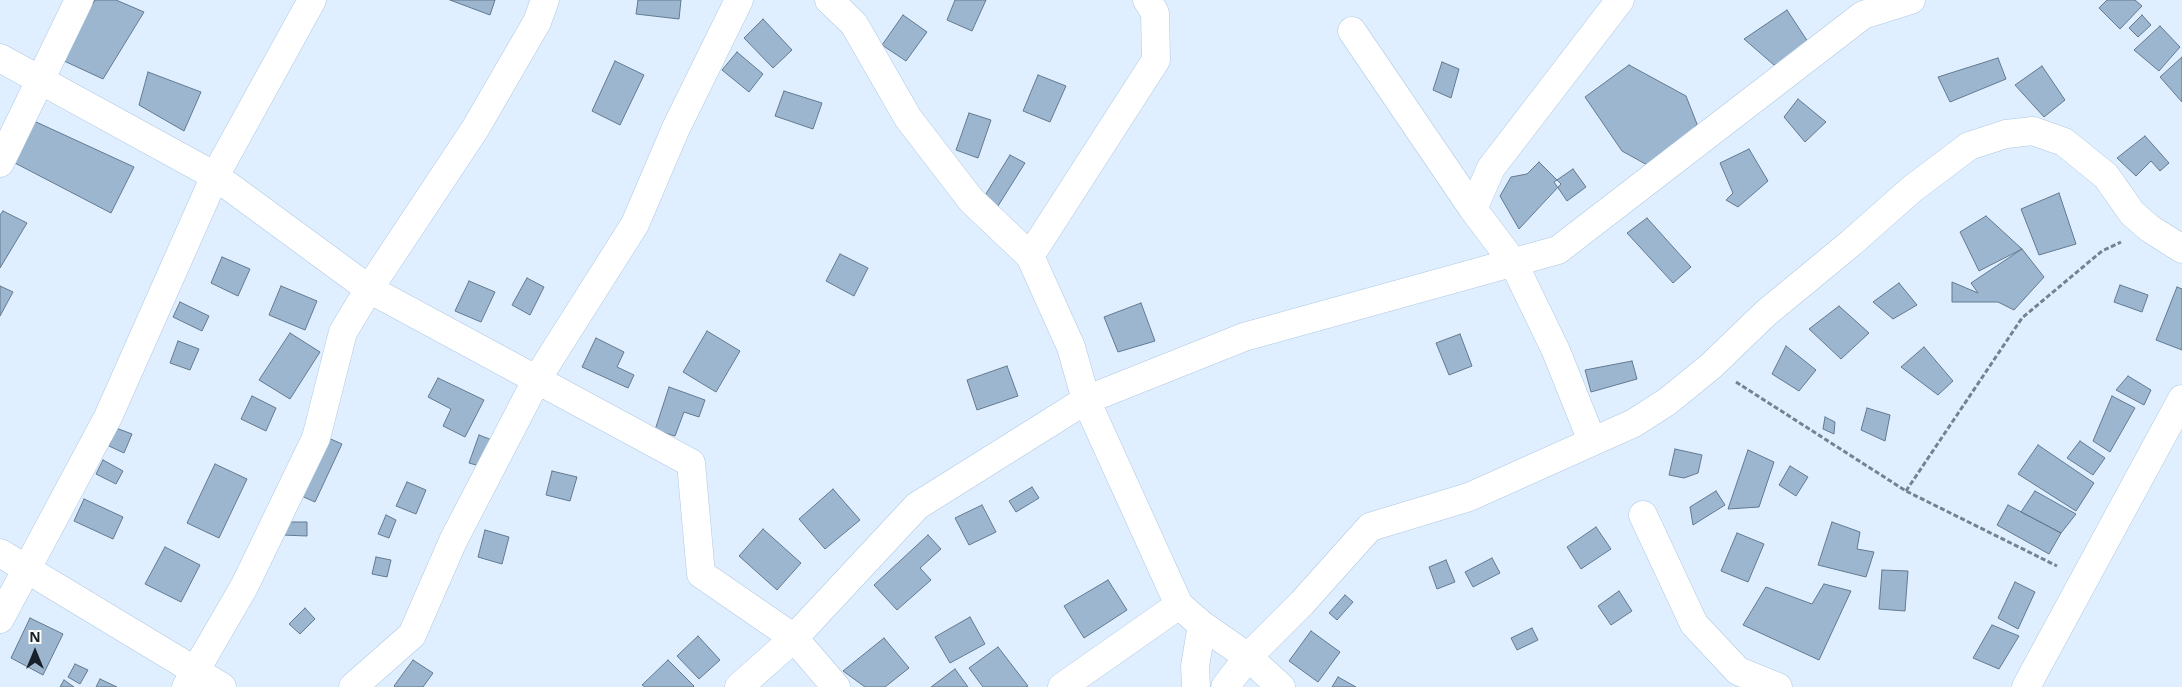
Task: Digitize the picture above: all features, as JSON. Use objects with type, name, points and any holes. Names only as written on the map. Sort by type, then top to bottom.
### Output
[{"type":"street","points":[[0,163],[41,81],[78,0]]},
{"type":"street","points":[[0,619],[108,417],[215,176],[312,0]]},
{"type":"street","points":[[191,678],[244,587],[316,438],[343,332],[369,289],[475,129],[538,22],[545,0]]},
{"type":"street","points":[[354,687],[412,635],[453,541],[538,379],[635,224],[676,128],[739,0]]},
{"type":"street","points":[[829,0],[854,24],[908,118],[971,200],[1030,256],[1071,347],[1086,400],[1179,605],[1202,626],[1248,658],[1282,687]]},
{"type":"street","points":[[1030,256],[1156,60],[1155,13],[1147,0]]},
{"type":"street","points":[[1473,209],[1491,168],[1620,0]]},
{"type":"street","points":[[739,687],[794,638],[917,506],[1086,400],[1244,337],[1558,250],[1862,15],[1910,0]]},
{"type":"street","points":[[1352,31],[1473,209],[1514,262],[1556,351],[1592,441]]},
{"type":"street","points":[[0,58],[215,176],[369,289],[691,463],[701,574],[794,638],[836,687]]},
{"type":"street","points":[[1225,687],[1248,658],[1302,603],[1370,527],[1469,497],[1634,422],[1668,401],[1711,366],[1766,313],[1851,243],[1912,189],[1969,146],[1997,137],[2034,131],[2064,142],[2106,176],[2132,214],[2149,228],[2182,249]]},
{"type":"street","points":[[2026,687],[2182,399]]},
{"type":"street","points":[[1643,516],[1694,624],[1738,671],[1778,687]]},
{"type":"street","points":[[0,553],[26,568],[191,678],[222,687]]},
{"type":"street","points":[[1062,687],[1179,605]]},
{"type":"street","points":[[1196,687],[1195,666],[1202,626]]},
{"type":"path","points":[[1906,491],[2022,318],[2102,251],[2149,228]]},
{"type":"path","points":[[1711,366],[1906,491],[2085,580]]},
{"type":"building","points":[[95,0],[116,0],[144,12],[103,79],[62,60]]},
{"type":"building","points":[[450,0],[495,0],[490,15]]},
{"type":"building","points":[[638,0],[681,0],[679,19],[636,14]]},
{"type":"building","points":[[955,0],[986,0],[972,31],[947,20]]},
{"type":"building","points":[[2107,0],[2135,0],[2142,6],[2120,29],[2099,8]]},
{"type":"building","points":[[1787,10],[1812,48],[1774,65],[1744,39]]},
{"type":"building","points":[[903,15],[927,32],[906,61],[882,45]]},
{"type":"building","points":[[2142,15],[2151,25],[2138,37],[2129,28]]},
{"type":"building","points":[[763,19],[792,50],[773,68],[744,38]]},
{"type":"building","points":[[2160,26],[2180,47],[2159,71],[2134,50]]},
{"type":"building","points":[[737,52],[763,74],[749,92],[722,70]]},
{"type":"building","points":[[2182,57],[2182,102],[2160,77]]},
{"type":"building","points":[[1998,58],[2006,79],[1950,102],[1938,77]]},
{"type":"building","points":[[615,61],[644,75],[620,125],[592,111]]},
{"type":"building","points":[[1442,62],[1459,69],[1451,98],[1433,90]]},
{"type":"building","points":[[1629,65],[1686,96],[1697,124],[1658,171],[1622,151],[1585,97]]},
{"type":"building","points":[[2042,66],[2065,100],[2044,117],[2015,85]]},
{"type":"building","points":[[148,72],[201,92],[184,131],[139,105]]},
{"type":"building","points":[[1038,75],[1066,86],[1050,122],[1023,111]]},
{"type":"building","points":[[784,91],[822,103],[813,129],[775,116]]},
{"type":"building","points":[[1798,99],[1826,122],[1805,142],[1784,117]]},
{"type":"building","points":[[969,113],[991,120],[978,158],[956,150]]},
{"type":"building","points":[[34,121],[134,167],[111,213],[13,162]]},
{"type":"building","points":[[2145,136],[2169,163],[2160,171],[2151,161],[2136,176],[2117,158]]},
{"type":"building","points":[[1749,149],[1768,181],[1738,207],[1726,200],[1733,193],[1720,163]]},
{"type":"building","points":[[1010,155],[1025,163],[998,206],[984,197]]},
{"type":"building","points":[[1539,162],[1561,184],[1519,229],[1500,196],[1511,177],[1527,174]]},
{"type":"building","points":[[1573,169],[1586,187],[1567,201],[1554,182]]},
{"type":"building","points":[[2059,193],[2076,244],[2039,255],[2021,209]]},
{"type":"building","points":[[3,211],[27,223],[0,268],[0,215]]},
{"type":"building","points":[[1986,216],[2022,249],[1979,271],[1960,232]]},
{"type":"building","points":[[1647,218],[1691,267],[1673,283],[1627,233]]},
{"type":"building","points":[[2022,249],[2044,277],[2014,310],[1998,302],[1952,302],[1952,282],[1978,293],[1971,283]]},
{"type":"building","points":[[840,254],[868,268],[854,296],[826,281]]},
{"type":"building","points":[[222,257],[250,269],[238,296],[211,283]]},
{"type":"building","points":[[527,278],[544,287],[530,315],[512,305]]},
{"type":"building","points":[[469,281],[495,292],[481,322],[455,311]]},
{"type":"building","points":[[1899,283],[1917,305],[1893,319],[1873,302]]},
{"type":"building","points":[[2120,285],[2148,295],[2142,312],[2114,302]]},
{"type":"building","points":[[0,286],[13,292],[0,316]]},
{"type":"building","points":[[281,286],[317,301],[305,330],[269,315]]},
{"type":"building","points":[[2177,287],[2182,289],[2182,350],[2156,340]]},
{"type":"building","points":[[180,302],[209,316],[202,331],[173,317]]},
{"type":"building","points":[[1141,303],[1155,341],[1118,352],[1104,317]]},
{"type":"building","points":[[1839,306],[1869,333],[1841,359],[1809,329]]},
{"type":"building","points":[[707,331],[740,351],[716,392],[683,372]]},
{"type":"building","points":[[290,333],[320,352],[290,399],[259,380]]},
{"type":"building","points":[[1460,334],[1472,366],[1449,375],[1436,343]]},
{"type":"building","points":[[596,338],[624,352],[617,367],[634,375],[628,388],[582,367]]},
{"type":"building","points":[[178,341],[199,349],[190,370],[170,363]]},
{"type":"building","points":[[1786,346],[1816,370],[1799,391],[1772,374]]},
{"type":"building","points":[[1924,347],[1953,381],[1938,395],[1901,367]]},
{"type":"building","points":[[1632,361],[1637,379],[1591,392],[1585,370]]},
{"type":"building","points":[[1007,366],[1018,396],[977,410],[967,380]]},
{"type":"building","points":[[2128,376],[2151,390],[2144,405],[2116,390]]},
{"type":"building","points":[[438,378],[484,400],[465,437],[443,426],[451,409],[428,397]]},
{"type":"building","points":[[669,387],[705,400],[699,417],[684,412],[675,436],[655,430]]},
{"type":"building","points":[[252,396],[276,408],[266,431],[241,419]]},
{"type":"building","points":[[2112,396],[2135,408],[2110,452],[2093,441]]},
{"type":"building","points":[[1867,408],[1890,415],[1885,441],[1861,430]]},
{"type":"building","points":[[1825,417],[1835,422],[1834,434],[1823,429]]},
{"type":"building","points":[[116,428],[132,434],[124,453],[109,446]]},
{"type":"building","points":[[479,435],[492,440],[483,467],[469,463]]},
{"type":"building","points":[[324,436],[342,444],[315,502],[297,494]]},
{"type":"building","points":[[2080,441],[2105,458],[2093,475],[2067,458]]},
{"type":"building","points":[[2038,445],[2094,483],[2076,511],[2018,474]]},
{"type":"building","points":[[1675,449],[1702,455],[1698,473],[1684,478],[1669,475]]},
{"type":"building","points":[[1748,450],[1774,462],[1759,507],[1728,509]]},
{"type":"building","points":[[103,460],[123,471],[116,484],[96,474]]},
{"type":"building","points":[[215,464],[247,479],[219,538],[187,523]]},
{"type":"building","points":[[1790,466],[1808,477],[1796,496],[1779,485]]},
{"type":"building","points":[[552,471],[577,477],[570,501],[546,495]]},
{"type":"building","points":[[407,482],[426,490],[416,514],[396,506]]},
{"type":"building","points":[[1032,487],[1039,498],[1016,512],[1009,501]]},
{"type":"building","points":[[833,489],[860,520],[825,549],[799,519]]},
{"type":"building","points":[[1716,491],[1725,505],[1693,525],[1690,507]]},
{"type":"building","points":[[2035,491],[2076,514],[2061,533],[2021,512]]},
{"type":"building","points":[[84,499],[123,517],[113,539],[74,521]]},
{"type":"building","points":[[982,505],[996,532],[969,545],[955,518]]},
{"type":"building","points":[[2008,505],[2061,533],[2049,554],[1997,525]]},
{"type":"building","points":[[386,515],[396,520],[389,538],[378,534]]},
{"type":"building","points":[[282,522],[307,522],[307,536],[282,535]]},
{"type":"building","points":[[1832,522],[1860,532],[1857,549],[1874,552],[1866,577],[1818,565]]},
{"type":"building","points":[[1596,527],[1611,549],[1581,569],[1567,547]]},
{"type":"building","points":[[763,529],[801,563],[777,590],[739,556]]},
{"type":"building","points":[[485,530],[509,537],[502,564],[478,557]]},
{"type":"building","points":[[1737,533],[1764,544],[1748,582],[1721,571]]},
{"type":"building","points":[[928,535],[941,549],[920,568],[931,580],[897,610],[874,585]]},
{"type":"building","points":[[165,547],[200,565],[181,602],[145,584]]},
{"type":"building","points":[[376,557],[391,560],[387,577],[372,574]]},
{"type":"building","points":[[1492,558],[1500,573],[1473,587],[1465,572]]},
{"type":"building","points":[[1446,560],[1455,582],[1437,589],[1429,567]]},
{"type":"building","points":[[1882,570],[1908,571],[1905,611],[1879,609]]},
{"type":"building","points":[[1108,580],[1127,610],[1084,638],[1064,606]]},
{"type":"building","points":[[2015,582],[2035,592],[2018,629],[1998,618]]},
{"type":"building","points":[[1824,584],[1851,591],[1819,660],[1743,625],[1766,587],[1812,604]]},
{"type":"building","points":[[1619,591],[1632,611],[1611,625],[1598,606]]},
{"type":"building","points":[[1345,595],[1353,602],[1337,620],[1329,613]]},
{"type":"building","points":[[305,608],[315,619],[300,634],[289,624]]},
{"type":"building","points":[[970,617],[985,644],[950,663],[935,637]]},
{"type":"building","points":[[30,618],[63,634],[43,675],[11,658]]},
{"type":"building","points":[[1992,625],[2019,636],[1999,669],[1973,658]]},
{"type":"building","points":[[1532,628],[1538,640],[1517,650],[1511,638]]},
{"type":"building","points":[[1311,631],[1340,652],[1318,682],[1289,661]]},
{"type":"building","points":[[698,636],[720,660],[699,679],[677,656]]},
{"type":"building","points":[[884,638],[909,668],[885,687],[865,687],[843,671]]},
{"type":"building","points":[[998,647],[1028,686],[983,687],[969,668]]},
{"type":"building","points":[[413,660],[433,673],[423,687],[395,687],[394,686]]},
{"type":"building","points":[[668,660],[693,687],[645,687],[642,685]]},
{"type":"building","points":[[75,664],[88,670],[80,684],[68,677]]},
{"type":"building","points":[[955,669],[968,687],[931,687]]},
{"type":"building","points":[[1338,677],[1356,687],[1332,687]]},
{"type":"building","points":[[100,679],[117,687],[96,687]]},
{"type":"building","points":[[64,680],[74,687],[60,687]]}]
